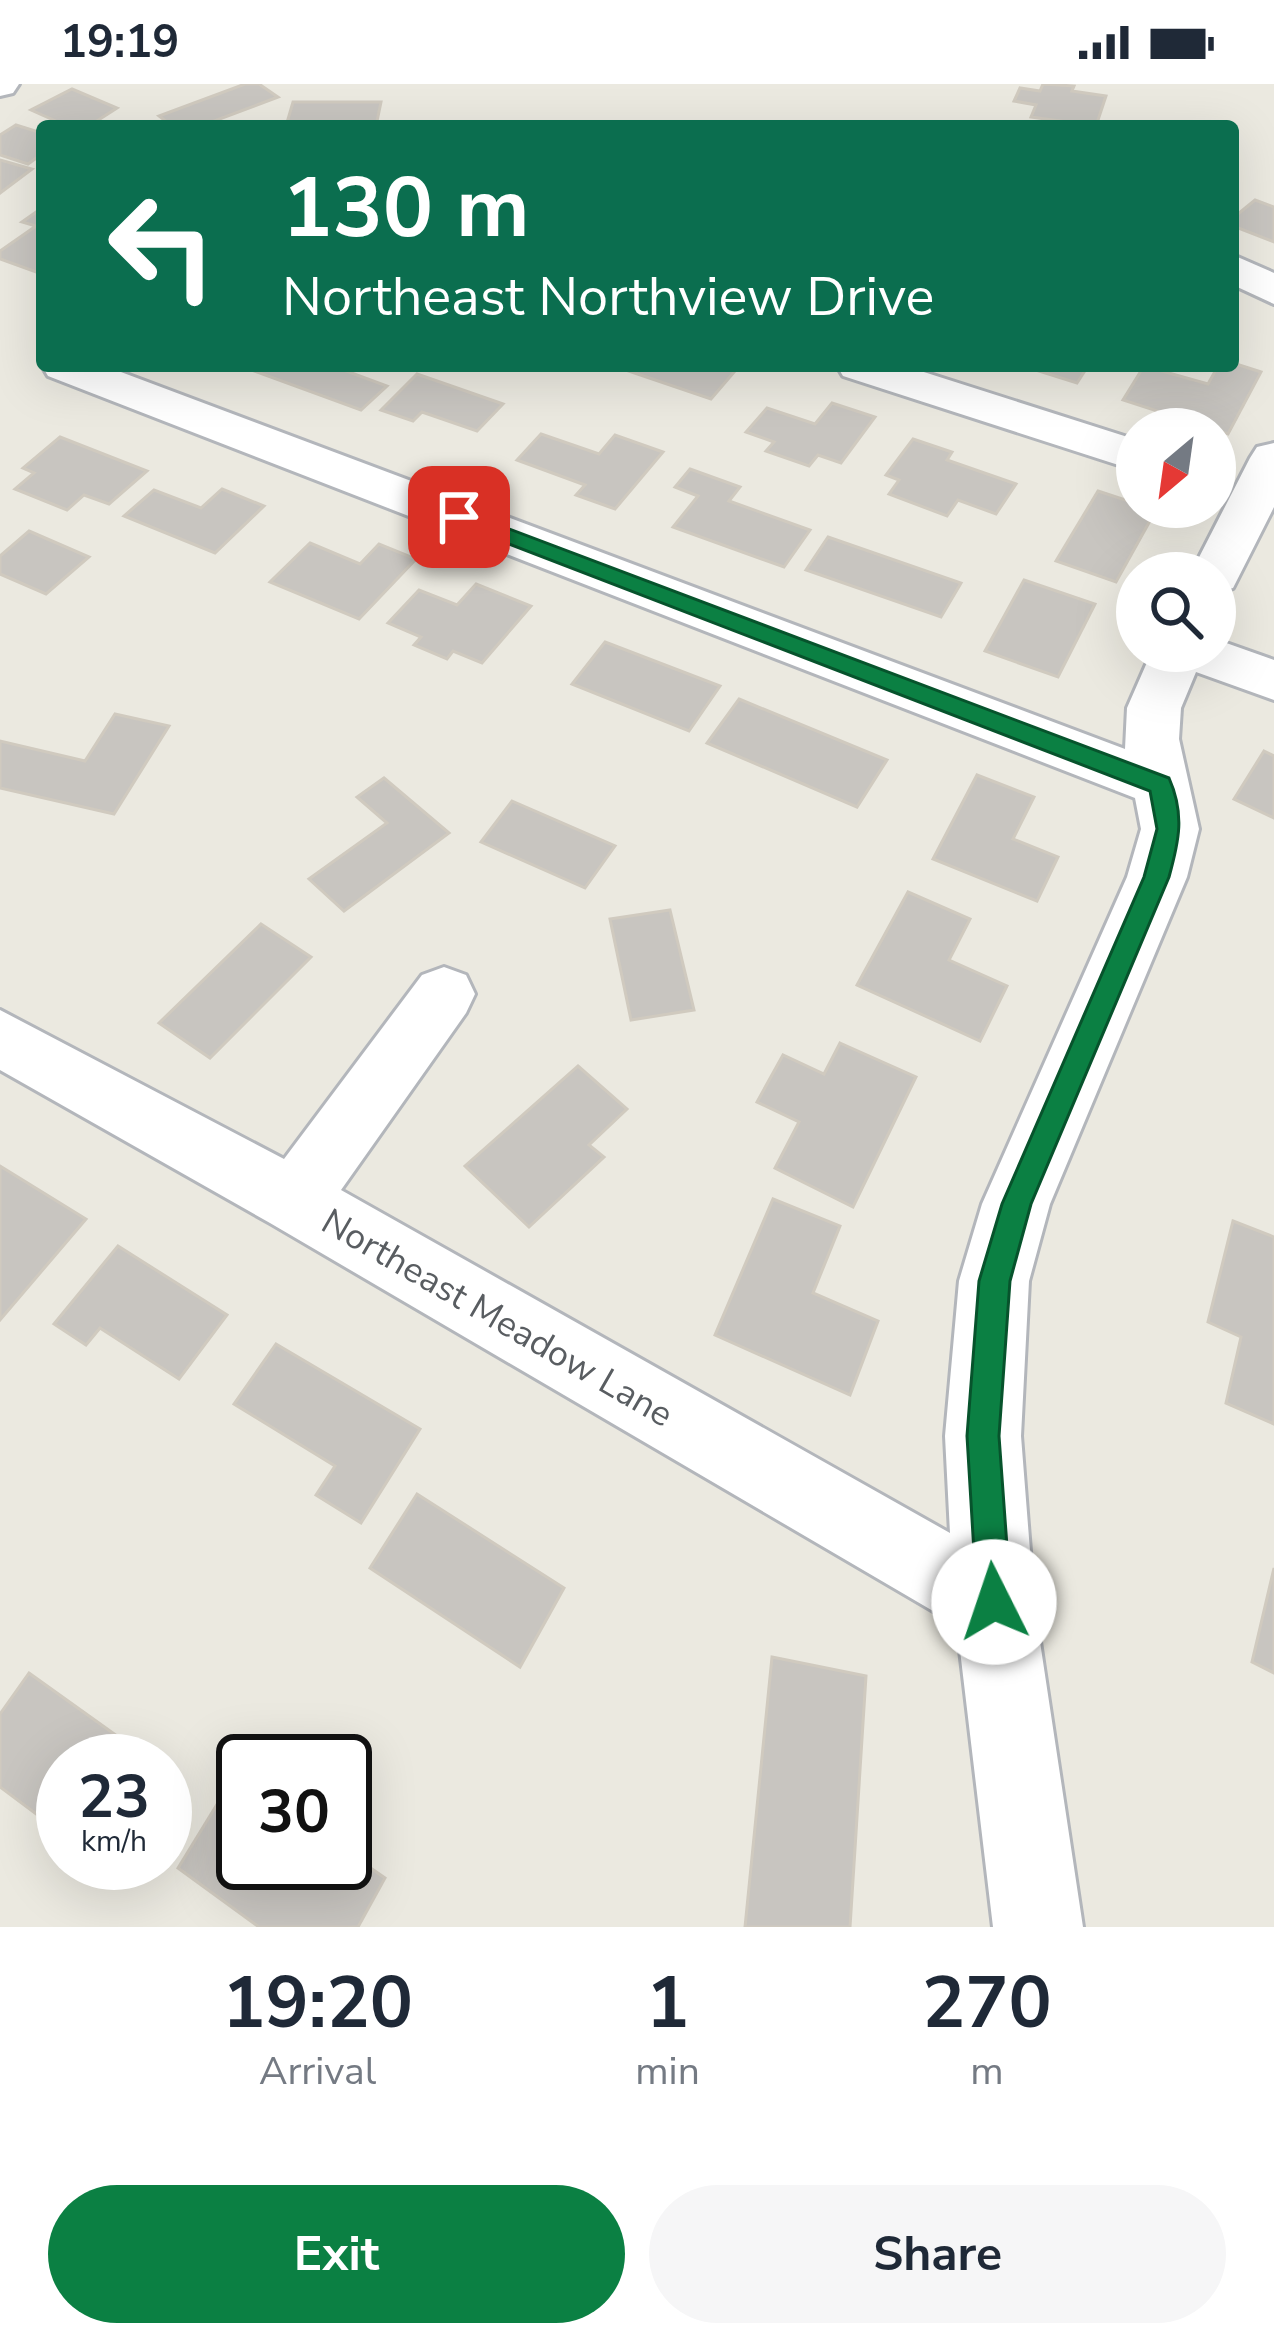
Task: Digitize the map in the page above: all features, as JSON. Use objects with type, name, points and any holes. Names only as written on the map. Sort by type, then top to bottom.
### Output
[{"type":"street","points":[[1239,271],[1274,291]]},
{"type":"street","points":[[115,372],[1161,785]]},
{"type":"street","points":[[878,372],[1116,449]]},
{"type":"street","points":[[1223,552],[1248,478]]},
{"type":"street","points":[[1236,667],[1274,680]]},
{"type":"street","points":[[1038,1927],[994,1602],[983,1436],[994,1281],[1016,1204],[1156,877],[1170,829],[1151,739],[1154,708],[1169,672]]},
{"type":"street","points":[[294,1200],[444,994]]},
{"type":"street","name":"Northeast Meadow Lane","points":[[0,1038],[294,1200],[994,1602]]},
{"type":"building","points":[[245,84],[259,84],[278,97],[217,120],[164,120],[159,116]]},
{"type":"building","points":[[1043,84],[1074,86],[1072,91],[1106,96],[1098,120],[1053,120],[1031,117],[1036,105],[1014,101],[1020,88],[1040,91]]},
{"type":"building","points":[[72,89],[117,108],[98,120],[54,120],[31,110]]},
{"type":"building","points":[[293,102],[381,102],[377,120],[288,120]]},
{"type":"building","points":[[16,125],[36,131],[36,158],[28,164],[0,155],[0,135]]},
{"type":"building","points":[[0,160],[32,169],[0,193]]},
{"type":"building","points":[[1255,200],[1274,207],[1274,242],[1239,228],[1239,213]]},
{"type":"building","points":[[36,212],[36,226],[22,222]]},
{"type":"building","points":[[36,226],[36,272],[0,259],[0,251]]},
{"type":"building","points":[[1239,365],[1261,372],[1236,419],[1236,408],[1148,408],[1123,400],[1140,372],[1165,372],[1208,384],[1215,372],[1239,372]]},
{"type":"building","points":[[257,372],[349,372],[387,386],[361,410]]},
{"type":"building","points":[[632,372],[734,372],[711,399]]},
{"type":"building","points":[[1042,372],[1084,372],[1077,383]]},
{"type":"building","points":[[417,374],[503,404],[477,431],[422,412],[413,421],[381,410]]},
{"type":"building","points":[[832,403],[875,417],[841,463],[818,455],[809,466],[766,451],[774,442],[746,432],[767,408],[815,424]]},
{"type":"building","points":[[541,434],[599,454],[615,435],[663,452],[615,509],[576,495],[585,485],[517,460]]},
{"type":"building","points":[[60,437],[147,471],[109,504],[84,495],[67,510],[15,489],[34,473],[23,468]]},
{"type":"building","points":[[913,439],[952,452],[947,460],[1016,484],[996,514],[958,500],[947,516],[889,494],[899,480],[886,475]]},
{"type":"building","points":[[690,469],[740,487],[729,501],[810,530],[784,567],[673,527],[698,496],[675,487]]},
{"type":"building","points":[[222,489],[264,506],[215,553],[124,516],[154,490],[201,508]]},
{"type":"building","points":[[1098,491],[1116,497],[1116,528],[1146,528],[1133,552],[1116,552],[1116,582],[1056,561]]},
{"type":"building","points":[[29,531],[89,557],[46,594],[0,574],[0,556]]},
{"type":"building","points":[[828,537],[961,583],[941,617],[806,570]]},
{"type":"building","points":[[310,543],[360,564],[379,544],[416,559],[359,619],[270,582]]},
{"type":"building","points":[[1024,580],[1095,604],[1058,677],[985,651]]},
{"type":"building","points":[[476,584],[531,606],[482,663],[453,651],[447,659],[414,645],[421,637],[388,623],[419,590],[457,605]]},
{"type":"building","points":[[605,642],[720,686],[689,731],[572,684]]},
{"type":"building","points":[[739,699],[887,760],[857,807],[707,743]]},
{"type":"building","points":[[115,714],[169,726],[114,814],[0,788],[0,741],[85,761]]},
{"type":"building","points":[[1264,751],[1274,756],[1274,818],[1234,799]]},
{"type":"building","points":[[977,775],[1034,797],[1013,839],[1058,857],[1037,901],[933,859]]},
{"type":"building","points":[[384,778],[449,833],[344,911],[309,879],[387,823],[357,797]]},
{"type":"building","points":[[512,801],[615,846],[585,888],[481,842]]},
{"type":"building","points":[[908,892],[970,919],[949,960],[1007,986],[980,1041],[857,985]]},
{"type":"building","points":[[670,910],[694,1010],[631,1020],[610,919]]},
{"type":"building","points":[[261,924],[311,957],[210,1058],[159,1023]]},
{"type":"building","points":[[840,1043],[916,1077],[853,1207],[775,1168],[799,1122],[757,1102],[783,1055],[824,1074]]},
{"type":"building","points":[[578,1066],[627,1109],[589,1145],[604,1157],[529,1227],[465,1166]]},
{"type":"building","points":[[0,1166],[86,1219],[0,1320]]},
{"type":"building","points":[[773,1199],[840,1226],[813,1293],[878,1321],[850,1395],[715,1335]]},
{"type":"building","points":[[1233,1221],[1274,1237],[1274,1424],[1226,1403],[1241,1337],[1208,1322]]},
{"type":"building","points":[[118,1246],[227,1315],[179,1379],[100,1328],[86,1345],[54,1324]]},
{"type":"building","points":[[276,1344],[420,1429],[361,1523],[316,1495],[335,1466],[234,1404]]},
{"type":"building","points":[[417,1494],[564,1588],[520,1667],[370,1568]]},
{"type":"building","points":[[1274,1568],[1274,1673],[1252,1662]]},
{"type":"building","points":[[772,1657],[866,1676],[850,1927],[745,1927]]},
{"type":"building","points":[[29,1673],[114,1734],[36,1734],[36,1814],[0,1787],[0,1714]]},
{"type":"building","points":[[216,1806],[216,1890],[372,1890],[372,1869],[385,1878],[358,1927],[259,1927],[192,1878],[192,1845]]},
{"type":"route","points":[[459,517],[1161,785],[1170,829],[1156,877],[1016,1204],[994,1281],[983,1436],[994,1602]]}]
